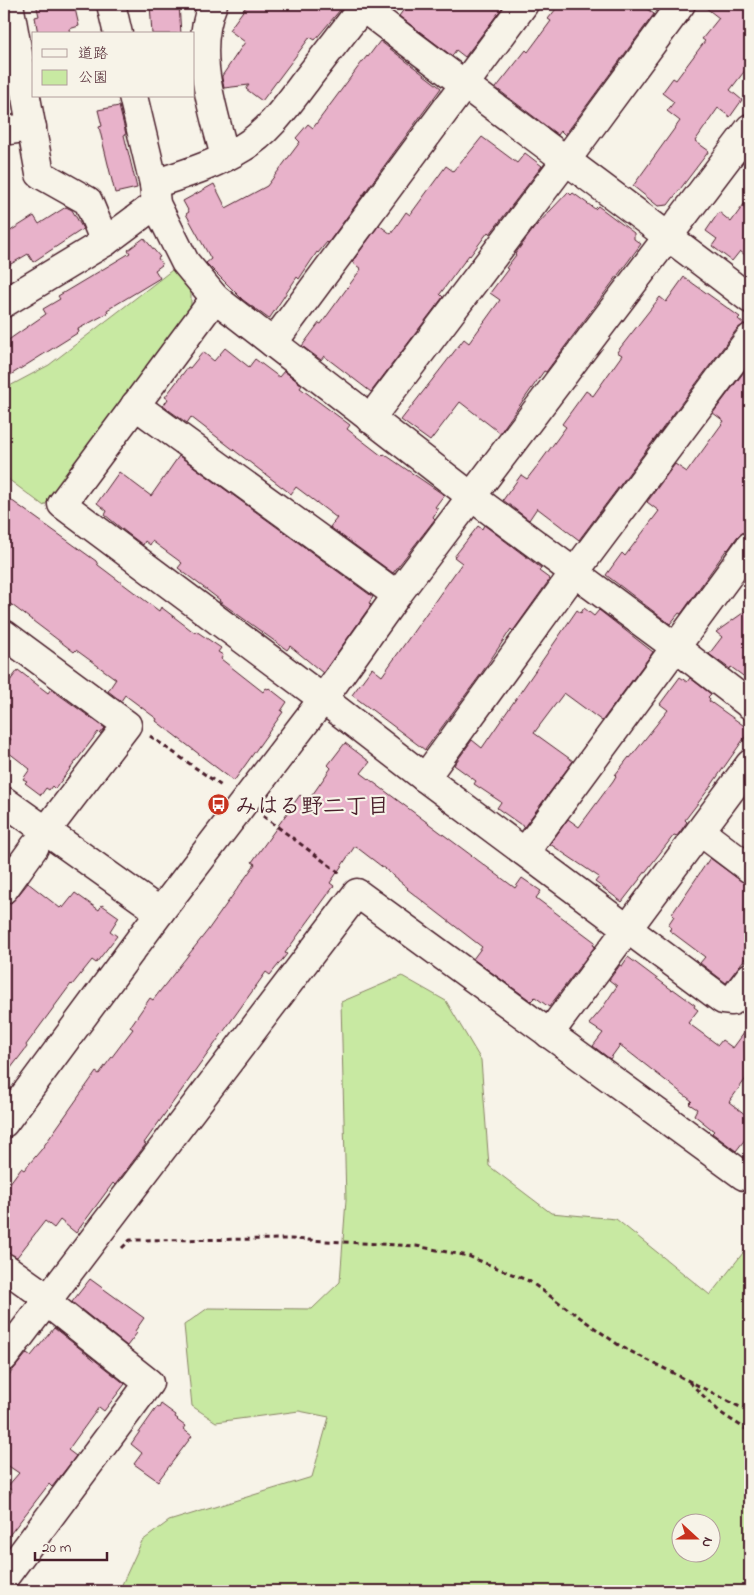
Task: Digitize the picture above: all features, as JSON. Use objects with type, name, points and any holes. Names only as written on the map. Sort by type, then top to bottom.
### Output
[{"type":"street","points":[[9,4],[40,174],[88,201],[105,242]]},
{"type":"street","points":[[111,4],[118,32]]},
{"type":"street","points":[[213,4],[208,15],[203,50],[209,94],[225,158]]},
{"type":"street","points":[[273,343],[524,4]]},
{"type":"street","points":[[370,419],[567,159],[681,4]]},
{"type":"street","points":[[9,308],[105,242],[155,194],[202,168],[244,148],[263,132],[288,103],[362,5],[463,84],[567,159],[750,299]]},
{"type":"street","points":[[133,98],[155,194],[185,262],[215,298],[472,497],[675,647],[750,705]]},
{"type":"street","points":[[4,131],[32,127]]},
{"type":"street","points":[[4,1123],[160,912],[323,698],[750,128]]},
{"type":"street","points":[[215,298],[62,504],[723,1000],[732,1001],[750,977]]},
{"type":"street","points":[[425,778],[574,573],[750,338]]},
{"type":"street","points":[[135,405],[398,596]]},
{"type":"street","points":[[525,852],[750,546]]},
{"type":"street","points":[[4,634],[127,725],[40,838],[4,889]]},
{"type":"street","points":[[549,1034],[629,930],[750,764]]},
{"type":"street","points":[[4,801],[40,838],[160,912]]},
{"type":"street","points":[[701,832],[750,869]]},
{"type":"street","points":[[4,1357],[357,893],[744,1176],[750,1176]]},
{"type":"street","points":[[4,1267],[49,1299],[53,1307],[149,1383],[4,1578]]},
{"type":"path","points":[[127,725],[137,727],[224,788]]},
{"type":"path","points":[[259,813],[348,880],[357,893]]},
{"type":"path","points":[[130,1240],[292,1239],[416,1246],[468,1256],[529,1281],[620,1346],[750,1412]]},
{"type":"path","points":[[687,1380],[721,1413],[750,1432]]},
{"type":"green space","points":[[176,267],[191,292],[191,309],[44,506],[4,476],[4,389],[49,365]]},
{"type":"green space","points":[[402,976],[446,1001],[481,1060],[489,1166],[551,1213],[616,1219],[710,1295],[750,1244],[750,1591],[119,1591],[142,1541],[169,1521],[312,1477],[329,1417],[299,1411],[216,1422],[192,1406],[184,1325],[208,1308],[312,1309],[340,1282],[346,1200],[341,1002]]},
{"type":"building","points":[[36,4],[74,4],[79,26],[69,29],[70,32],[38,32],[35,17],[39,16]]},
{"type":"building","points":[[150,4],[179,4],[181,32],[152,32]]},
{"type":"building","points":[[248,4],[345,4],[315,40],[310,37],[262,101],[246,89],[249,85],[224,88],[222,78],[245,42],[229,30]]},
{"type":"building","points":[[408,4],[505,4],[465,57],[456,50],[452,56],[399,16]]},
{"type":"building","points":[[560,4],[640,4],[654,14],[565,135],[561,131],[558,135],[496,88],[526,50],[528,52],[551,21],[548,19]]},
{"type":"building","points":[[701,4],[750,4],[750,64],[730,90],[742,100],[730,117],[718,108],[695,141],[709,151],[668,205],[658,206],[633,186],[680,121],[667,111],[674,102],[662,93],[673,78],[676,80],[705,41],[702,39],[719,18]]},
{"type":"building","points":[[380,41],[441,88],[328,243],[317,252],[299,279],[297,277],[269,319],[243,300],[206,263],[211,259],[186,214],[189,212],[183,201],[214,184],[226,208],[267,186],[300,142],[296,138],[308,124],[313,128]]},
{"type":"building","points":[[119,106],[137,188],[115,193],[99,127],[102,126],[98,110]]},
{"type":"building","points":[[482,137],[517,163],[525,153],[542,166],[490,234],[488,232],[469,255],[440,294],[443,297],[371,392],[324,356],[321,360],[302,346],[319,323],[321,324],[361,269],[352,262],[379,225],[391,234],[406,212],[410,215],[446,166],[453,171]]},
{"type":"building","points":[[568,192],[571,195],[573,193],[595,209],[598,206],[634,233],[634,239],[641,244],[546,372],[544,371],[500,433],[460,402],[430,441],[401,420],[464,339],[469,343],[500,300],[490,293],[508,269],[506,268],[515,254],[535,227]]},
{"type":"building","points":[[750,196],[750,259],[740,251],[732,261],[712,246],[717,239],[706,231],[719,212],[731,222]]},
{"type":"building","points":[[66,207],[72,210],[83,229],[33,262],[28,254],[4,268],[4,235],[34,216],[39,224]]},
{"type":"building","points":[[144,238],[160,257],[158,258],[162,265],[155,270],[160,278],[107,310],[108,313],[78,329],[79,332],[4,379],[4,343],[46,314],[43,309],[60,299],[58,296],[130,253],[128,250]]},
{"type":"building","points":[[684,277],[740,317],[738,319],[744,324],[737,329],[579,540],[537,508],[529,520],[503,500],[521,475],[527,479],[541,461],[566,427],[562,424],[586,391],[593,396],[622,355],[617,352],[660,297],[666,302]]},
{"type":"building","points":[[225,348],[249,367],[255,359],[279,377],[284,371],[302,385],[300,388],[350,425],[347,429],[382,456],[384,454],[444,495],[435,507],[438,509],[433,517],[435,519],[393,573],[330,527],[337,518],[296,487],[291,494],[191,417],[187,423],[163,406],[168,399],[165,397],[188,367],[190,368],[203,352],[214,361]]},
{"type":"building","points":[[750,364],[750,524],[727,549],[681,614],[679,613],[670,624],[606,575],[622,553],[625,556],[659,511],[647,502],[675,464],[687,472],[724,421],[713,413]]},
{"type":"building","points":[[179,456],[373,597],[369,603],[371,605],[323,673],[290,646],[287,650],[219,601],[178,568],[182,563],[152,541],[150,545],[145,541],[143,545],[127,533],[105,515],[107,511],[97,503],[119,472],[151,496]]},
{"type":"building","points":[[4,495],[96,561],[98,565],[159,611],[161,607],[195,633],[196,631],[221,648],[218,652],[223,655],[221,659],[263,692],[266,688],[269,688],[287,702],[281,711],[283,712],[234,781],[125,695],[121,701],[108,691],[116,679],[76,650],[74,652],[4,599]]},
{"type":"building","points":[[484,525],[541,568],[539,571],[550,579],[513,631],[511,629],[481,674],[425,750],[352,695],[372,668],[382,676],[462,563],[454,557],[478,526],[482,529]]},
{"type":"building","points":[[584,608],[594,616],[599,610],[653,652],[602,721],[564,693],[534,733],[573,761],[524,827],[497,808],[501,802],[474,784],[476,781],[454,765],[472,740],[482,748],[577,610],[581,613]]},
{"type":"building","points":[[750,608],[750,681],[709,654],[722,637],[716,632]]},
{"type":"building","points":[[18,670],[48,693],[51,689],[105,728],[100,734],[98,732],[55,789],[52,786],[49,790],[46,788],[41,795],[25,783],[27,781],[23,779],[30,769],[4,749],[11,739],[5,736],[9,730],[4,726],[4,689]]},
{"type":"building","points":[[680,677],[687,682],[690,678],[711,694],[708,697],[709,701],[750,730],[685,820],[687,822],[677,836],[674,835],[622,902],[595,882],[599,877],[550,844],[568,819],[579,827],[613,781],[615,775],[668,710],[660,704]]},
{"type":"building","points":[[345,743],[370,762],[361,773],[515,888],[522,878],[541,891],[536,898],[595,942],[593,945],[595,946],[549,1007],[535,997],[531,1001],[473,959],[482,947],[355,846],[330,883],[334,886],[285,953],[287,954],[270,975],[266,972],[144,1143],[146,1144],[115,1185],[113,1183],[76,1233],[60,1220],[54,1228],[45,1221],[17,1257],[4,1252],[4,1191],[21,1168],[24,1170],[41,1150],[96,1072],[99,1074],[133,1029],[130,1027],[150,998],[153,1000],[208,930],[255,864],[252,862],[300,795],[308,801],[331,768],[328,765]]},
{"type":"building","points":[[710,858],[741,881],[750,884],[750,952],[726,983],[700,963],[705,957],[669,930],[672,928],[668,925],[674,916],[672,914]]},
{"type":"building","points":[[28,883],[60,908],[62,906],[63,908],[75,893],[99,910],[102,905],[119,917],[110,931],[117,936],[96,963],[92,960],[71,984],[4,1077],[4,904],[11,903]]},
{"type":"building","points":[[628,957],[695,1005],[694,1007],[698,1010],[688,1023],[718,1045],[722,1040],[733,1048],[750,1025],[750,1073],[729,1102],[750,1118],[750,1133],[736,1151],[712,1133],[714,1131],[694,1115],[697,1109],[689,1104],[692,1101],[620,1045],[610,1059],[593,1046],[603,1033],[589,1024],[617,986],[609,980]]},
{"type":"building","points":[[90,1279],[144,1318],[135,1331],[137,1333],[127,1346],[72,1302]]},
{"type":"building","points":[[54,1328],[125,1384],[104,1411],[99,1407],[68,1450],[76,1456],[52,1487],[49,1484],[4,1542],[4,1503],[12,1491],[7,1487],[19,1473],[4,1463],[4,1381],[27,1353],[31,1356]]},
{"type":"building","points":[[161,1404],[176,1415],[177,1420],[185,1426],[183,1429],[192,1436],[158,1481],[134,1464],[142,1453],[131,1444]]},
{"type":"place","name":"みはる野二丁目","points":[[219,805]]}]
